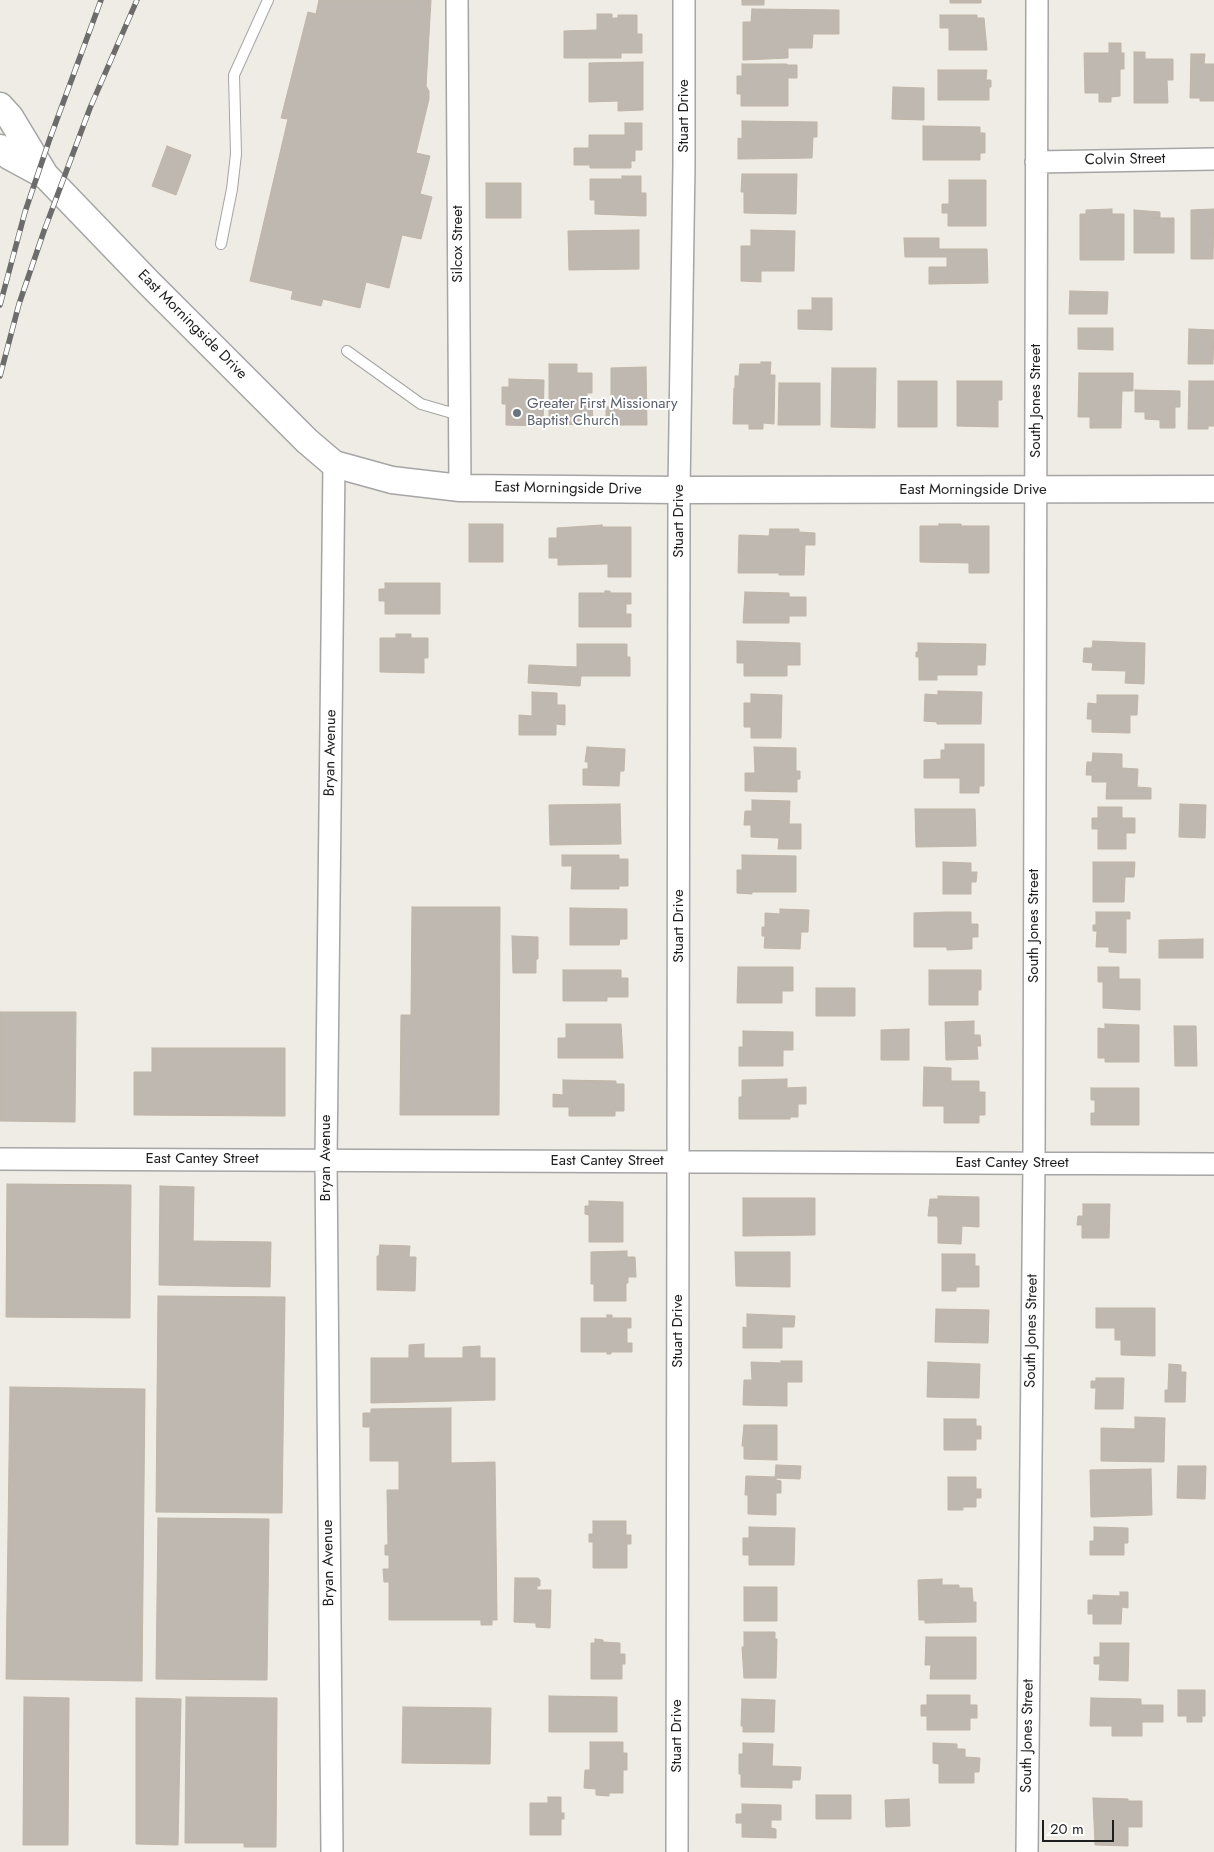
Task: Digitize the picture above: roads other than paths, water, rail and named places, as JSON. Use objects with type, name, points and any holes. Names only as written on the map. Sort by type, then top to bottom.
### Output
[{"type":"street","name":"Silcox Street","points":[[457,0],[460,488]]},
{"type":"street","name":"Stuart Drive","points":[[677,1852],[679,490],[684,164],[684,0]]},
{"type":"street","name":"South Jones Street","points":[[1026,1852],[1034,1163],[1037,0]]},
{"type":"street","points":[[0,106],[10,117],[45,175]]},
{"type":"street","points":[[0,148],[9,156],[45,175]]},
{"type":"street","name":"Colvin Street","points":[[1036,162],[1214,159]]},
{"type":"street","name":"East Morningside Drive","points":[[45,175],[148,282],[307,441],[334,464],[392,480],[460,488],[679,490],[1214,489]]},
{"type":"street","name":"Bryan Avenue","points":[[332,1852],[326,1160],[334,464]]},
{"type":"street","name":"East Cantey Street","points":[[0,1158],[1214,1164]]},
{"type":"lane","points":[[221,244],[232,189],[236,154],[234,75],[268,0]]},
{"type":"lane","points":[[347,351],[421,404],[459,415]]},
{"type":"railway","points":[[0,305],[25,212],[101,0]]},
{"type":"railway","points":[[0,376],[19,304],[44,231],[90,108],[137,0]]},
{"type":"place","name":"Greater First Missionary Baptist Church","points":[[517,413]]}]
